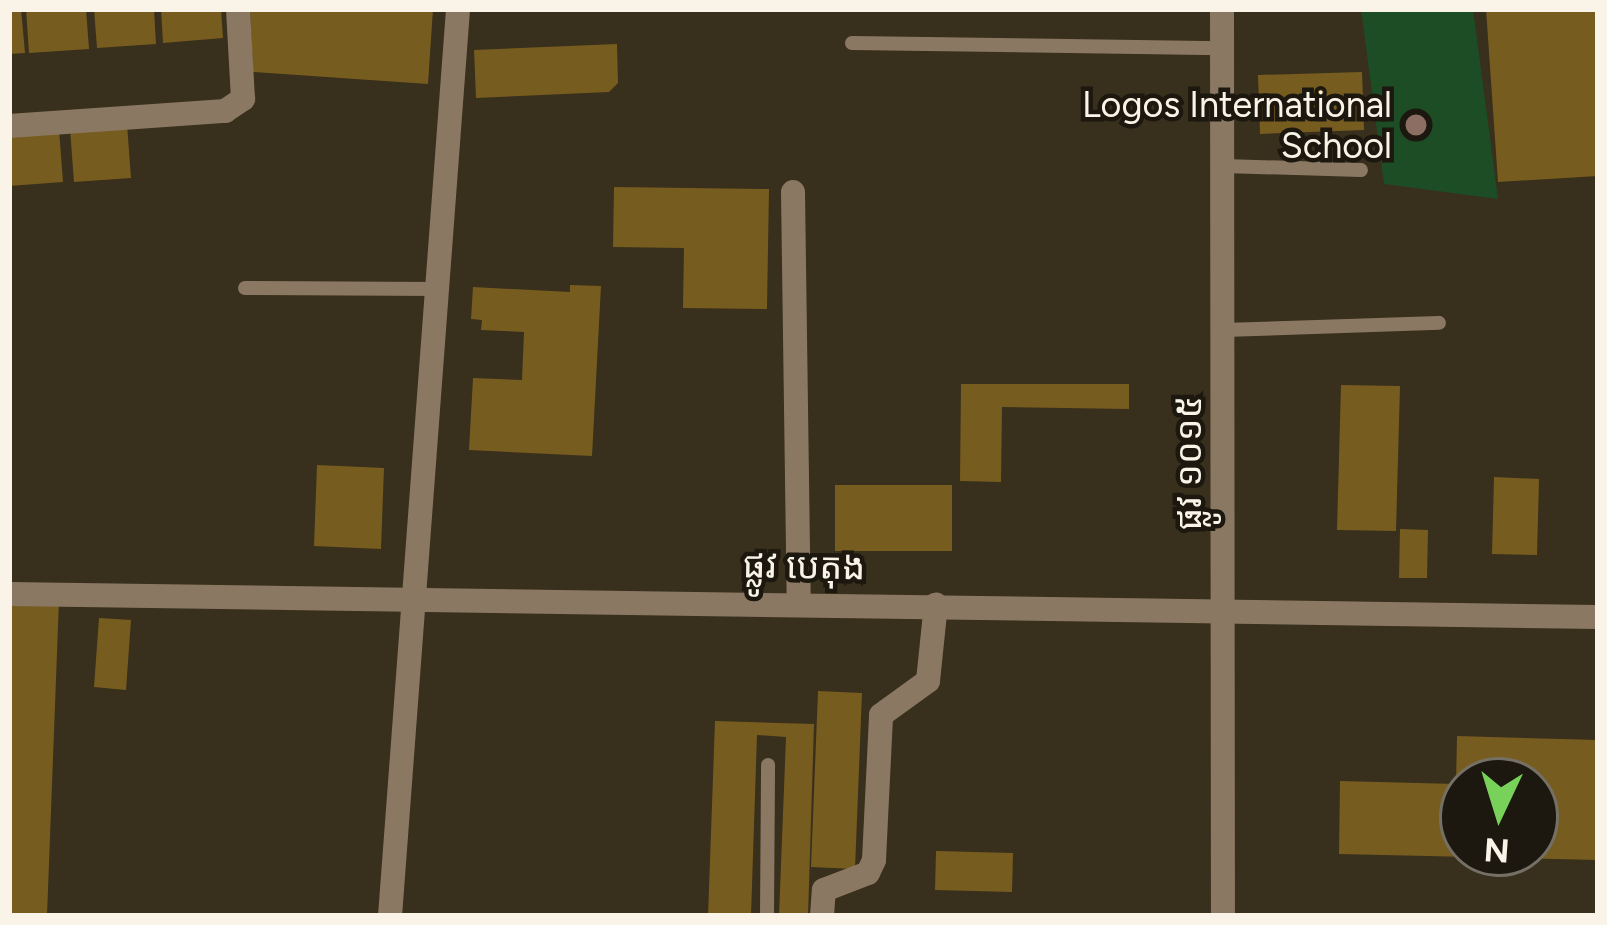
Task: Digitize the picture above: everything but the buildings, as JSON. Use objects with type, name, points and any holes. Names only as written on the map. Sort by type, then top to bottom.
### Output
[{"type":"street","points":[[9,126],[225,110],[243,99],[238,9]]},
{"type":"street","points":[[390,916],[418,596],[458,9]]},
{"type":"street","name":"ផ្លូវ ១០១៥","points":[[1222,9],[1223,916]]},
{"type":"street","points":[[793,192],[800,602]]},
{"type":"street","name":"ផ្លូវ បេតុង","points":[[9,594],[418,596],[1598,617]]},
{"type":"street","points":[[822,916],[824,890],[868,874],[874,860],[881,716],[928,681],[936,604]]},
{"type":"lane","points":[[852,44],[1223,48]]},
{"type":"lane","points":[[1223,166],[1361,170]]},
{"type":"lane","points":[[245,287],[439,289]]},
{"type":"lane","points":[[1224,330],[1439,323]]},
{"type":"lane","points":[[766,916],[768,765]]},
{"type":"green space","points":[[1361,9],[1473,9],[1498,199],[1384,184]]},
{"type":"place","name":"Logos International School","points":[[1416,125]]}]
